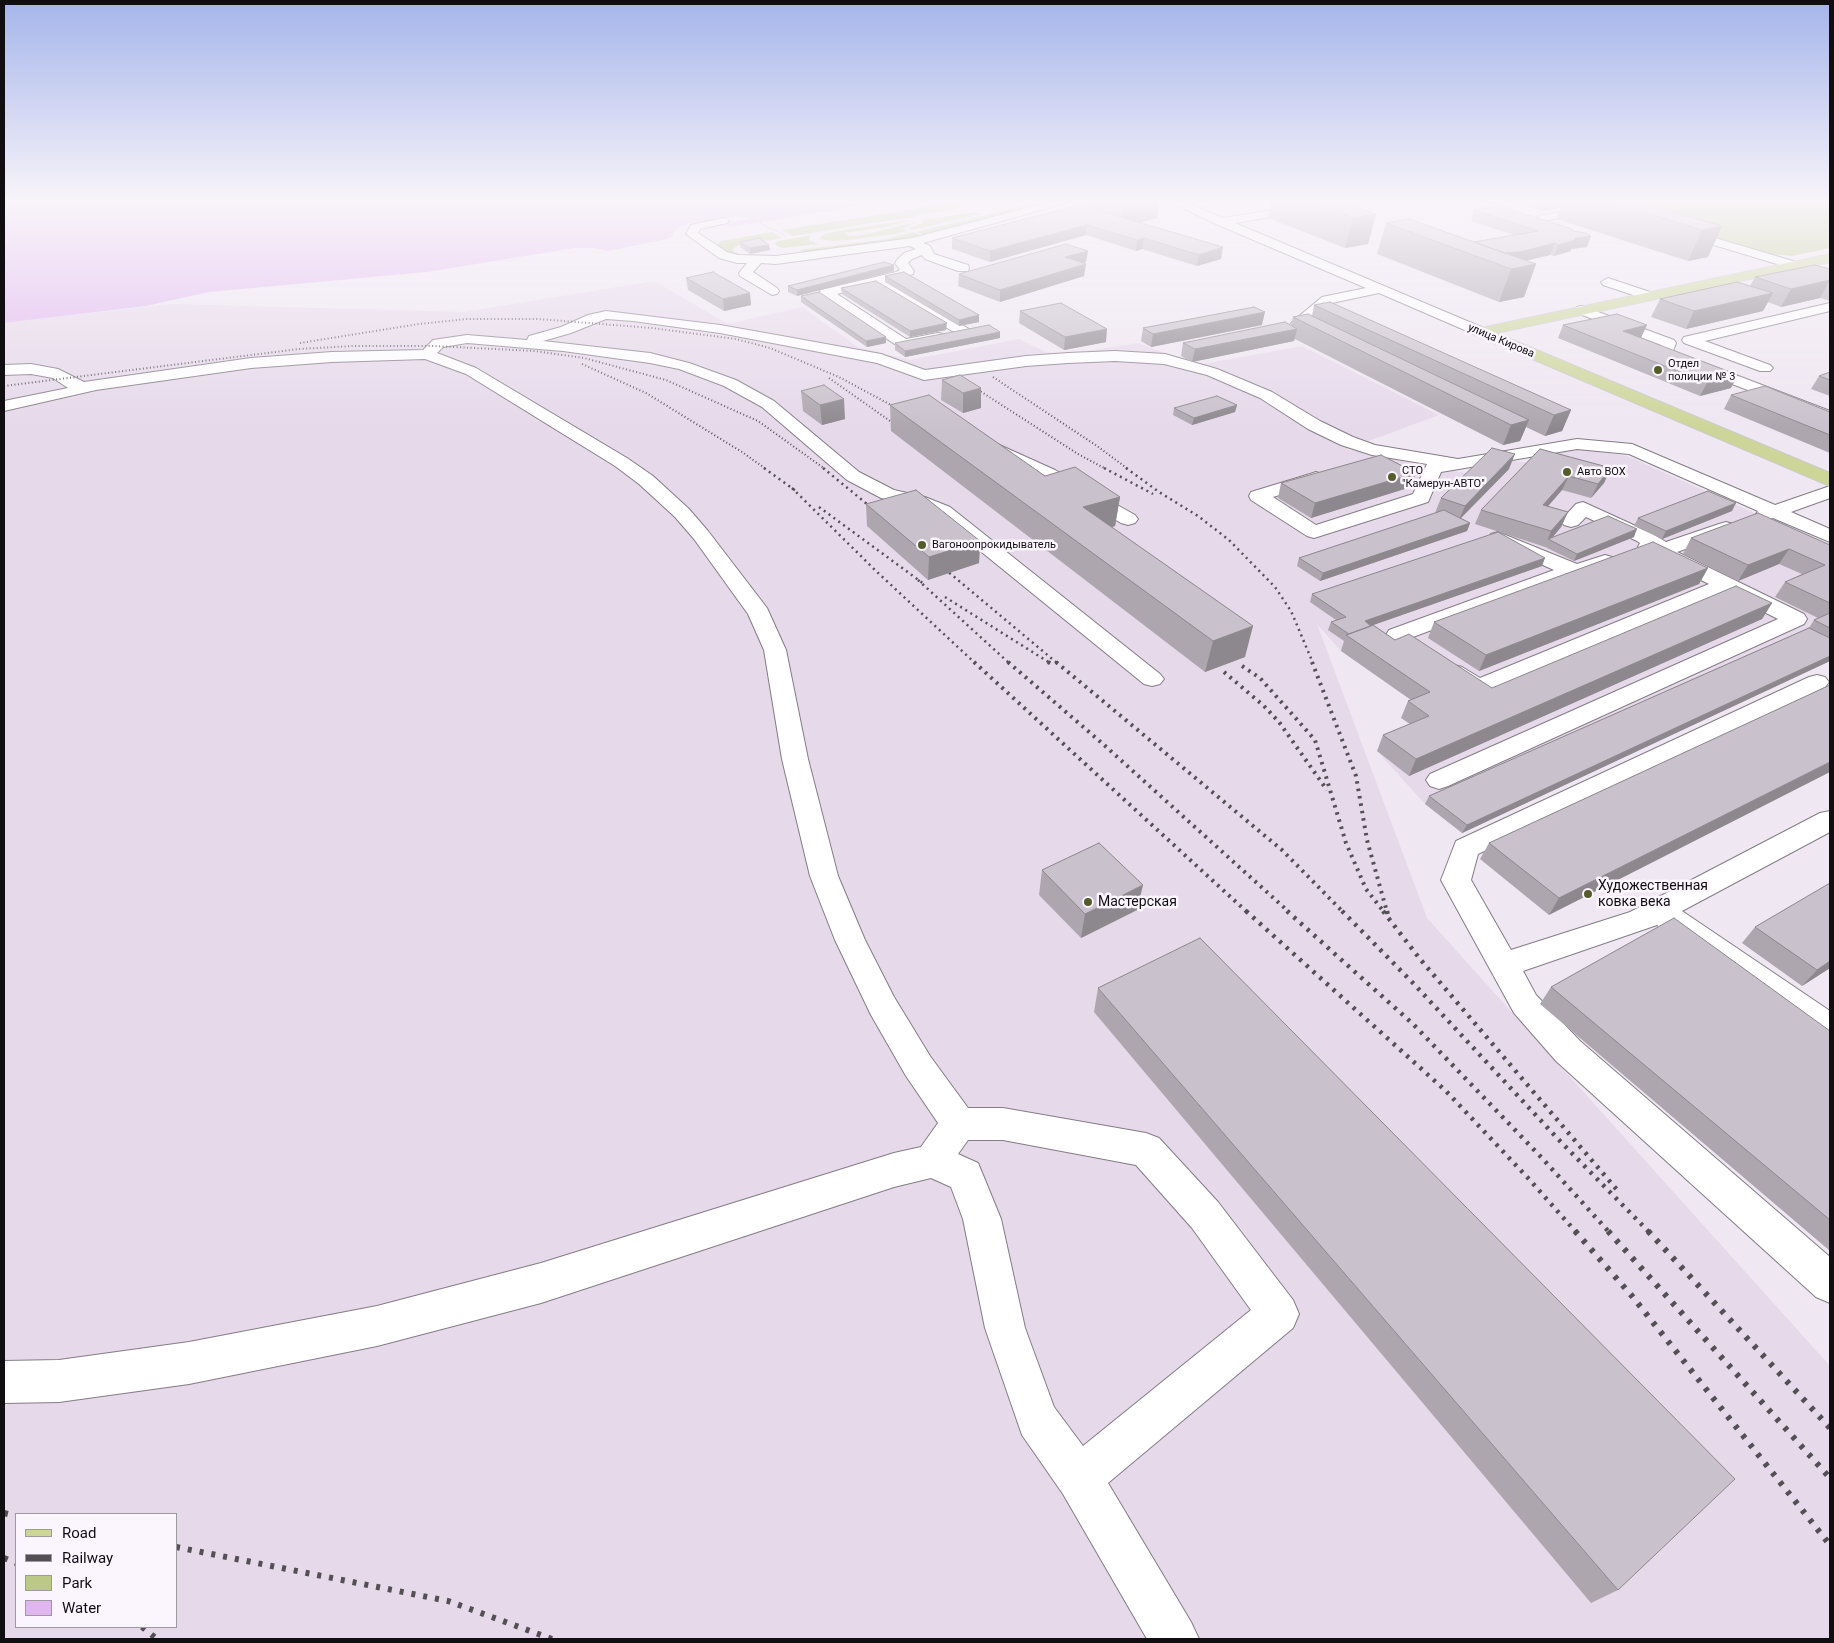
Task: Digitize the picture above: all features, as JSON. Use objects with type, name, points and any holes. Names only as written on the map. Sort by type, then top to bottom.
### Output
[{"type":"main road","points":[[1481,332],[1743,277]]},
{"type":"main road","name":"улица Кирова","points":[[1481,332],[1830,480]]},
{"type":"street","points":[[751,277],[772,291]]},
{"type":"street","points":[[878,282],[964,332],[904,344],[826,294],[893,277]]},
{"type":"street","name":"улица Кирова","points":[[1351,277],[1481,332]]},
{"type":"street","points":[[1608,282],[1648,296]]},
{"type":"street","points":[[1701,285],[1726,293]]},
{"type":"street","points":[[1281,328],[1297,325],[1327,300],[1380,289]]},
{"type":"street","points":[[1768,307],[1793,315]]},
{"type":"street","points":[[1765,368],[1689,340],[1830,307]]},
{"type":"street","points":[[1582,310],[1669,343],[1666,353],[1830,417]]},
{"type":"street","points":[[501,342],[550,336],[593,318],[606,315],[633,317],[720,329],[881,359],[922,383],[1026,361],[1115,356],[1165,359],[1212,372],[1266,394],[1322,430],[1372,450],[1458,464]]},
{"type":"street","points":[[1297,325],[1330,341]]},
{"type":"street","points":[[427,354],[438,343],[467,339],[563,347],[650,358],[684,366],[730,383],[768,404],[859,480],[888,494],[918,501],[943,511],[966,527],[1152,679]]},
{"type":"street","points":[[4,406],[98,386],[252,363],[332,357],[427,354],[471,371],[621,462],[646,480],[701,535],[759,613],[775,650],[795,759],[822,866],[846,931],[882,1006],[918,1066],[959,1124]]},
{"type":"street","points":[[4,370],[30,370],[58,374],[76,386],[98,386]]},
{"type":"street","points":[[981,441],[1049,474],[1128,519]]},
{"type":"street","points":[[1331,474],[1258,496],[1314,532],[1422,498],[1434,468],[1554,446],[1577,444],[1632,449],[1830,536]]},
{"type":"street","points":[[1577,462],[1590,450],[1599,446]]},
{"type":"street","points":[[1358,465],[1368,462],[1431,476]]},
{"type":"street","points":[[1726,585],[1478,687],[1397,635],[1588,568],[1644,546],[1664,550],[1830,492]]},
{"type":"street","points":[[1439,780],[1796,619],[1671,558],[1664,550],[1644,537],[1583,508],[1571,521]]},
{"type":"street","points":[[1482,538],[1491,535],[1575,571]]},
{"type":"street","points":[[1817,682],[1466,848],[1456,880],[1526,1004],[1568,1051],[1830,1284]]},
{"type":"street","points":[[1504,965],[1641,920],[1830,820]]},
{"type":"street","points":[[1658,910],[1830,1028]]},
{"type":"street","points":[[932,1161],[959,1124]]},
{"type":"street","points":[[959,1124],[1003,1124],[1146,1150],[1205,1215],[1279,1314],[1079,1478]]},
{"type":"street","points":[[4,1382],[59,1381],[189,1363],[376,1326],[541,1283],[894,1170],[932,1161],[965,1175],[982,1219],[1005,1328],[1037,1420],[1079,1478],[1174,1639]]},
{"type":"shaded area","points":[[654,281],[728,324],[802,307],[858,347],[910,360],[1019,339],[1054,356],[1138,343],[1197,365],[1302,346],[1439,415],[1347,449],[1434,468],[1474,474],[1501,460],[1534,463],[1554,450],[1579,448],[1627,456],[1830,547],[1830,661],[1462,833],[1425,804],[1377,751],[1421,732],[1401,718],[1423,708],[1341,651],[1317,624],[1427,918],[1830,1366],[1830,1639],[4,1639],[4,323],[170,304],[464,312]]},
{"type":"water","points":[[4,277],[376,277],[209,292],[146,306],[4,323]]},
{"type":"building","points":[[721,277],[750,293],[723,299],[686,278]]},
{"type":"building","points":[[825,277],[849,277],[797,290],[788,286]]},
{"type":"building","points":[[886,277],[912,277],[979,315],[959,320]]},
{"type":"building","points":[[966,277],[1044,277],[1000,290]]},
{"type":"building","points":[[1755,277],[1830,277],[1830,280],[1791,289]]},
{"type":"building","points":[[876,281],[947,323],[910,331],[841,288]]},
{"type":"building","points":[[1737,282],[1773,293],[1694,311],[1660,299]]},
{"type":"building","points":[[819,292],[886,337],[866,341],[801,296]]},
{"type":"building","points":[[1330,302],[1571,410],[1554,415],[1314,305]]},
{"type":"building","points":[[1061,303],[1107,329],[1065,337],[1020,311]]},
{"type":"building","points":[[1254,307],[1265,312],[1153,334],[1143,328]]},
{"type":"building","points":[[1308,314],[1529,420],[1511,425],[1293,317]]},
{"type":"building","points":[[1617,314],[1647,325],[1623,331],[1738,375],[1707,383],[1563,325]]},
{"type":"building","points":[[1285,322],[1297,329],[1195,349],[1183,343]]},
{"type":"building","points":[[989,325],[1000,332],[905,351],[895,343]]},
{"type":"building","points":[[1830,372],[1830,380],[1819,376]]},
{"type":"building","points":[[960,375],[981,388],[963,393],[942,380]]},
{"type":"building","points":[[824,385],[844,399],[820,405],[801,391]]},
{"type":"building","points":[[1765,386],[1830,412],[1830,435],[1731,395]]},
{"type":"building","points":[[929,395],[1045,476],[1075,467],[1120,497],[1083,507],[1253,626],[1213,641],[890,405]]},
{"type":"building","points":[[1217,396],[1237,405],[1194,418],[1174,408]]},
{"type":"building","points":[[1492,448],[1515,454],[1465,506],[1441,498]]},
{"type":"building","points":[[1540,449],[1611,468],[1598,484],[1569,476],[1543,505],[1568,512],[1551,531],[1481,510]]},
{"type":"building","points":[[1381,455],[1416,473],[1315,503],[1281,483]]},
{"type":"building","points":[[916,490],[980,541],[929,557],[866,504]]},
{"type":"building","points":[[1708,491],[1736,503],[1666,531],[1638,518]]},
{"type":"building","points":[[1444,510],[1470,523],[1323,573],[1299,558]]},
{"type":"building","points":[[1758,513],[1830,545],[1830,603],[1785,582],[1825,565],[1789,549],[1748,565],[1691,538]]},
{"type":"building","points":[[1608,516],[1637,529],[1577,554],[1548,539]]},
{"type":"building","points":[[1498,532],[1545,558],[1365,621],[1371,626],[1349,634],[1331,622],[1346,617],[1312,594]]},
{"type":"building","points":[[1653,542],[1708,568],[1486,655],[1434,622]]},
{"type":"building","points":[[1736,586],[1772,603],[1416,759],[1383,735],[1429,716],[1408,701],[1430,692],[1346,635],[1373,625],[1395,640],[1409,634],[1492,688]]},
{"type":"building","points":[[1830,613],[1830,628],[1814,620]]},
{"type":"building","points":[[1809,628],[1830,638],[1830,656],[1467,825],[1429,796]]},
{"type":"building","points":[[1830,685],[1830,762],[1559,898],[1489,843]]},
{"type":"building","points":[[1099,843],[1143,885],[1085,914],[1042,870]]},
{"type":"building","points":[[1830,883],[1830,961],[1817,970],[1755,927]]},
{"type":"building","points":[[1674,918],[1830,1031],[1830,1220],[1551,987]]},
{"type":"building","points":[[1200,938],[1735,1479],[1618,1590],[1098,988]]},
{"type":"railway","points":[[300,343],[419,324],[467,319],[538,319],[652,328],[736,339],[770,348],[839,377],[902,411]]},
{"type":"railway","points":[[4,386],[299,349],[353,346],[434,346],[535,351],[584,358],[666,380],[758,421],[825,469]]},
{"type":"railway","points":[[582,364],[646,393],[742,452],[766,469]]},
{"type":"railway","points":[[993,377],[1097,446],[1128,469]]},
{"type":"railway","points":[[829,378],[900,428]]},
{"type":"railway","points":[[969,384],[1078,454],[1106,469]]},
{"type":"railway","points":[[764,468],[792,488]]},
{"type":"railway","points":[[823,468],[878,513]]},
{"type":"railway","points":[[1104,468],[1153,494]]},
{"type":"railway","points":[[1126,468],[1159,492],[1198,516],[1229,540],[1275,587],[1291,611],[1313,663]]},
{"type":"railway","points":[[792,488],[796,491]]},
{"type":"railway","points":[[792,488],[876,571],[975,663]]},
{"type":"railway","points":[[819,507],[924,584]]},
{"type":"railway","points":[[940,565],[1057,663]]},
{"type":"railway","points":[[918,580],[1009,663]]},
{"type":"railway","points":[[945,597],[1050,663]]},
{"type":"railway","points":[[974,662],[1247,912]]},
{"type":"railway","points":[[1008,662],[1103,744],[1289,912]]},
{"type":"railway","points":[[1048,662],[1053,665]]},
{"type":"railway","points":[[1056,662],[1282,850],[1343,912]]},
{"type":"railway","points":[[1312,662],[1356,776],[1367,840],[1387,912]]},
{"type":"railway","points":[[1242,666],[1260,678],[1315,740],[1346,843],[1366,889],[1384,912]]},
{"type":"railway","points":[[1224,672],[1264,706],[1279,722],[1327,790]]},
{"type":"railway","points":[[1246,911],[1446,1091],[1576,1232]]},
{"type":"railway","points":[[1287,911],[1413,1024],[1542,1158],[1609,1232]]},
{"type":"railway","points":[[1342,911],[1413,983],[1558,1139],[1649,1232]]},
{"type":"railway","points":[[1383,911],[1420,959],[1618,1191]]},
{"type":"railway","points":[[1387,911],[1388,916]]},
{"type":"railway","points":[[1575,1231],[1632,1296],[1830,1545]]},
{"type":"railway","points":[[1608,1231],[1830,1478]]},
{"type":"railway","points":[[1648,1231],[1830,1428]]},
{"type":"railway","points":[[4,1513],[15,1516]]},
{"type":"railway","points":[[178,1547],[448,1601],[552,1639]]},
{"type":"railway","points":[[4,1558],[15,1563]]},
{"type":"railway","points":[[143,1628],[157,1639]]},
{"type":"place","name":"Отдел полиции № 3","points":[[1658,370]]},
{"type":"place","name":"Авто BOX","points":[[1567,472]]},
{"type":"place","name":"СТО \"Камерун-АВТО\"","points":[[1392,477]]},
{"type":"place","name":"Вагоноопрокидыватель","points":[[922,545]]},
{"type":"place","name":"Художественная ковка века","points":[[1588,894]]},
{"type":"place","name":"Мастерская","points":[[1088,902]]}]
